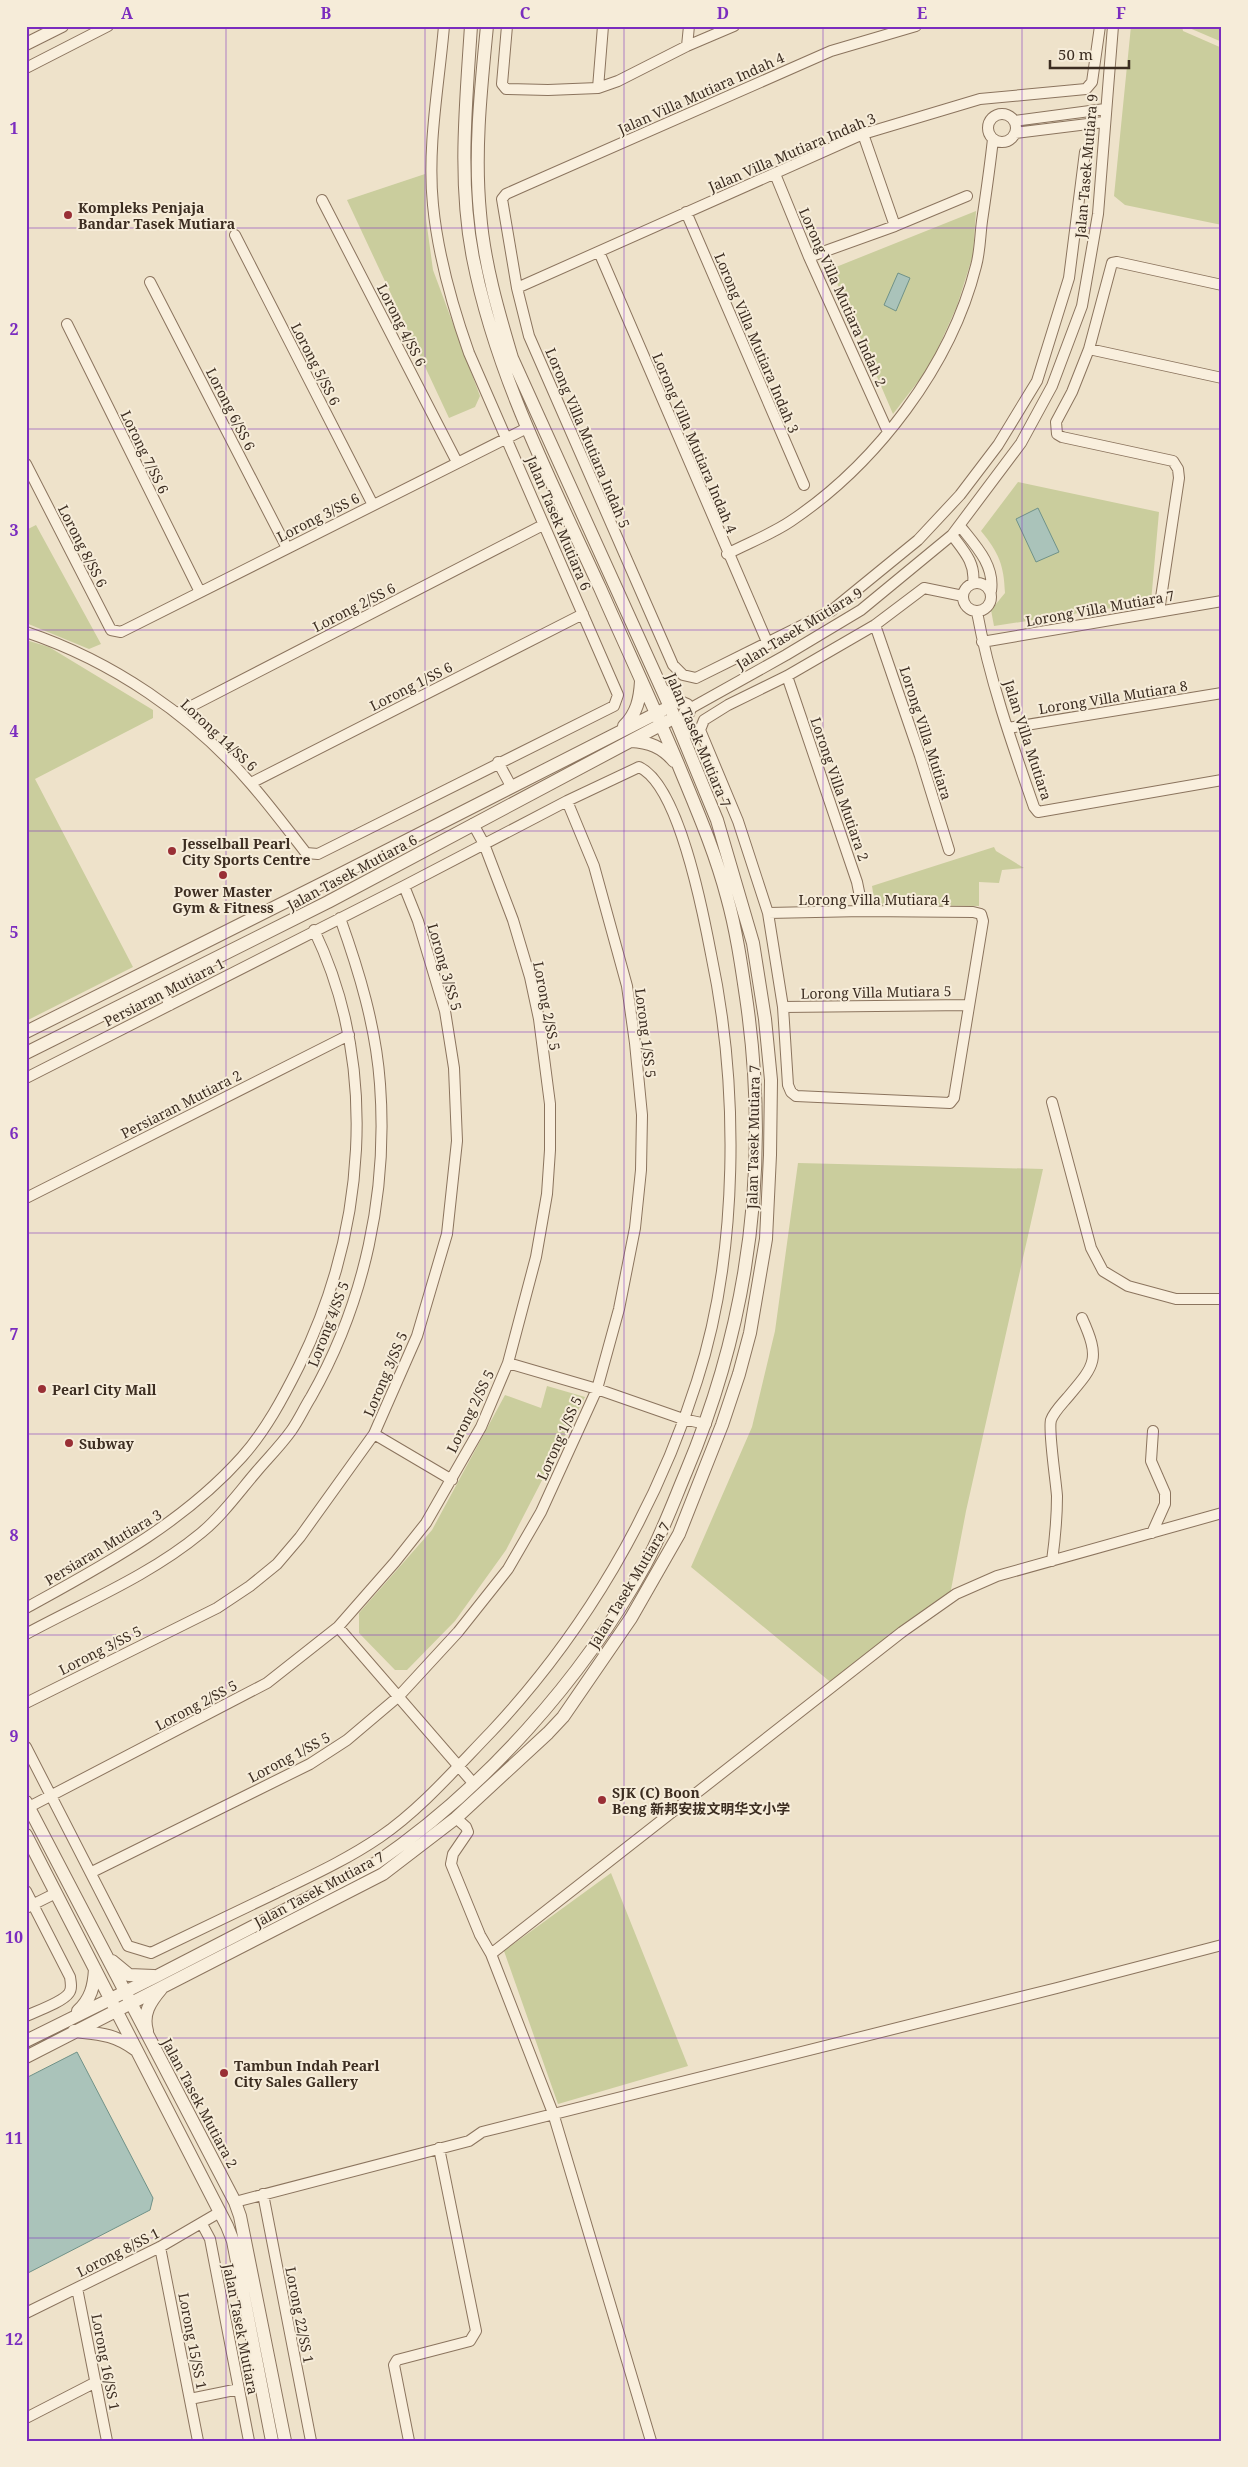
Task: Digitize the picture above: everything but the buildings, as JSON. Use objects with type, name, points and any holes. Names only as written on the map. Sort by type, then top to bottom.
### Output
[{"type":"street","points":[[26,44],[62,26]]},
{"type":"street","points":[[26,68],[108,26]]},
{"type":"street","name":"Jalan Tasek Mutiara 6","points":[[318,854],[498,762],[614,706],[618,695],[469,353],[452,304],[434,213],[432,152],[444,26]]},
{"type":"street","name":"Jalan Tasek Mutiara 6","points":[[471,26],[463,160],[466,214],[484,305],[498,354],[527,428],[659,719]]},
{"type":"street","name":"Jalan Tasek Mutiara 7","points":[[114,2004],[383,1874],[456,1818],[541,1740],[563,1717],[631,1618],[679,1534],[722,1424],[750,1334],[766,1239],[771,1080],[765,1019],[753,943],[729,857],[673,712],[512,358],[496,303],[480,213],[479,112],[487,26]]},
{"type":"street","points":[[507,26],[502,84],[506,89],[548,90],[598,88],[618,81],[687,46],[734,26]]},
{"type":"street","points":[[598,88],[603,26]]},
{"type":"street","points":[[687,46],[689,26]]},
{"type":"street","name":"Jalan Villa Mutiara Indah 4","points":[[502,199],[506,194],[831,51],[916,26]]},
{"type":"street","name":"Jalan Villa Mutiara Indah 3","points":[[517,288],[863,134],[980,99],[1086,89],[1092,82],[1100,26]]},
{"type":"street","name":"Jalan Tasek Mutiara 9","points":[[673,712],[691,705],[786,656],[861,610],[952,535],[1021,443],[1052,386],[1082,306],[1098,214],[1113,26]]},
{"type":"street","points":[[994,98],[999,115]]},
{"type":"street","points":[[1014,121],[1105,108]]},
{"type":"street","points":[[727,554],[790,522],[851,472],[888,432],[927,382],[962,315],[976,265],[994,139],[988,127],[992,119],[999,115],[1007,115],[1014,121],[1015,133]]},
{"type":"street","points":[[994,139],[1006,142],[1015,133],[1104,122]]},
{"type":"street","points":[[863,134],[895,226]]},
{"type":"street","points":[[768,644],[831,611],[911,546],[960,495],[998,445],[1037,381],[1069,278],[1085,152]]},
{"type":"street","name":"Lorong Villa Mutiara Indah 2","points":[[774,174],[809,257],[888,432]]},
{"type":"street","points":[[809,257],[895,226],[967,196]]},
{"type":"street","name":"Lorong Villa Mutiara Indah 5","points":[[502,199],[517,288],[529,336],[673,665],[683,675],[696,678],[768,644]]},
{"type":"street","name":"Lorong 4/SS 6","points":[[322,200],[457,462]]},
{"type":"street","name":"Lorong Villa Mutiara Indah 3","points":[[686,212],[804,485]]},
{"type":"street","name":"Lorong 5/SS 6","points":[[235,235],[373,505]]},
{"type":"street","name":"Lorong Villa Mutiara Indah 4","points":[[599,252],[727,554],[768,644]]},
{"type":"street","points":[[1159,611],[1179,478],[1176,464],[1172,461],[1062,437],[1056,434],[1056,422],[1072,392],[1089,349],[1112,263],[1117,262],[1222,285]]},
{"type":"street","name":"Lorong 6/SS 6","points":[[150,282],[287,548]]},
{"type":"street","name":"Lorong 7/SS 6","points":[[67,324],[200,592]]},
{"type":"street","points":[[1089,349],[1222,378]]},
{"type":"street","name":"Lorong 3/SS 6","points":[[121,632],[527,428]]},
{"type":"street","name":"Lorong 8/SS 6","points":[[26,464],[112,630],[121,632]]},
{"type":"street","name":"Lorong 2/SS 6","points":[[178,713],[543,525]]},
{"type":"street","points":[[960,526],[988,564],[992,584],[990,605],[977,612],[965,605],[963,596],[966,588],[973,583],[982,584],[991,592]]},
{"type":"street","points":[[952,535],[975,572],[973,583]]},
{"type":"street","points":[[963,596],[924,588],[876,625],[787,676],[728,705],[704,720],[700,730],[738,822],[768,913],[783,1007],[788,1086],[796,1096],[950,1103],[954,1098],[969,1005]]},
{"type":"street","name":"Lorong Villa Mutiara 7","points":[[982,642],[1222,602]]},
{"type":"street","name":"Jalan Villa Mutiara","points":[[977,612],[982,642],[1008,728],[1034,807],[1038,812],[1222,780]]},
{"type":"street","name":"Lorong 1/SS 6","points":[[251,783],[583,614]]},
{"type":"street","name":"Lorong Villa Mutiara","points":[[876,625],[949,850]]},
{"type":"street","name":"Lorong 14/SS 6","points":[[26,632],[74,650],[134,683],[178,713],[219,749],[251,783],[306,852],[318,854]]},
{"type":"street","name":"Lorong Villa Mutiara 2","points":[[787,676],[857,882],[863,911]]},
{"type":"street","points":[[619,732],[632,719],[639,704],[641,679]]},
{"type":"street","points":[[662,688],[673,698],[691,705],[685,722],[684,740]]},
{"type":"street","name":"Lorong Villa Mutiara 8","points":[[1008,728],[1222,693]]},
{"type":"street","name":"Jalan Tasek Mutiara 6","points":[[26,1032],[326,882],[619,732],[659,719],[673,712]]},
{"type":"street","name":"Jalan Tasek Mutiara 6","points":[[26,1053],[328,902],[630,741],[659,719]]},
{"type":"street","name":"Jalan Tasek Mutiara 7","points":[[160,1982],[376,1863],[406,1842],[474,1784],[550,1706],[618,1611],[647,1562],[706,1424],[726,1361],[741,1296],[755,1180],[756,1100],[753,1044],[742,969],[728,898],[702,820],[659,719]]},
{"type":"street","points":[[630,741],[644,742],[658,747],[666,752],[680,769]]},
{"type":"street","points":[[498,762],[511,786]]},
{"type":"street","name":"Jalan Tasek Mutiara 7","points":[[26,1747],[50,1796],[92,1872],[128,1946],[139,1951],[151,1953],[312,1876],[380,1838],[411,1812],[522,1699],[590,1606],[625,1549],[656,1484],[698,1380],[712,1321],[729,1206],[730,1144],[726,1048],[714,967],[698,888],[672,808],[653,776],[639,767],[630,770],[314,930]]},
{"type":"street","name":"Lorong 1/SS 5","points":[[92,1872],[310,1764],[347,1740],[399,1696],[458,1632],[508,1570],[541,1512],[597,1388],[619,1309],[635,1228],[641,1170],[642,1115],[627,986],[594,866],[567,801]]},
{"type":"street","name":"Lorong 2/SS 5","points":[[28,1805],[50,1796],[267,1683],[338,1628],[426,1523],[481,1427],[508,1363],[536,1257],[547,1194],[550,1150],[550,1104],[530,977],[513,920],[484,844],[473,824]]},
{"type":"street","name":"Lorong 3/SS 5","points":[[26,1703],[217,1608],[250,1586],[277,1564],[300,1537],[374,1434],[417,1336],[447,1234],[457,1141],[454,1068],[445,1011],[418,921],[404,886]]},
{"type":"street","name":"Lorong Villa Mutiara 4","points":[[768,913],[863,911],[973,912],[981,914],[983,922],[969,1005]]},
{"type":"street","name":"Lorong 4/SS 5","points":[[26,1634],[118,1586],[164,1559],[202,1532],[291,1430],[332,1359],[358,1290],[374,1225],[381,1149],[380,1083],[371,1026],[352,952],[340,918]]},
{"type":"street","name":"Persiaran Mutiara 1","points":[[26,1078],[314,930]]},
{"type":"street","name":"Persiaran Mutiara 3","points":[[26,1608],[151,1537],[188,1508],[243,1457],[279,1406],[314,1336],[337,1270],[349,1219],[356,1155],[355,1092],[349,1035],[333,974],[314,930]]},
{"type":"street","points":[[160,986],[170,1005]]},
{"type":"street","name":"Lorong Villa Mutiara 5","points":[[783,1007],[969,1005]]},
{"type":"street","name":"Persiaran Mutiara 2","points":[[26,1198],[349,1035]]},
{"type":"street","points":[[1052,1102],[1091,1248],[1103,1271],[1128,1286],[1176,1299],[1222,1299]]},
{"type":"street","points":[[1052,1560],[1057,1497],[1051,1421],[1058,1409],[1088,1373],[1094,1356],[1092,1340],[1082,1318]]},
{"type":"street","points":[[508,1363],[597,1388],[683,1419],[706,1424]]},
{"type":"street","points":[[1152,1532],[1165,1504],[1165,1493],[1151,1461],[1153,1431]]},
{"type":"street","points":[[374,1434],[452,1480]]},
{"type":"street","points":[[492,1954],[922,1617],[956,1594],[997,1576],[1222,1513]]},
{"type":"street","points":[[338,1628],[474,1784]]},
{"type":"street","name":"Jalan Tasek Mutiara 2","points":[[28,1805],[235,2202],[240,2216],[285,2441]]},
{"type":"street","points":[[456,1818],[466,1827],[468,1832],[453,1854],[451,1864],[480,1935],[492,1954],[553,2113],[651,2441]]},
{"type":"street","points":[[26,1835],[114,2004],[233,2241],[272,2441]]},
{"type":"street","points":[[26,1891],[30,1906],[70,1977],[71,1985],[70,1992],[65,1997],[26,2016]]},
{"type":"street","points":[[30,1906],[56,1893]]},
{"type":"street","points":[[235,2202],[469,2140],[482,2132],[553,2113],[1057,1988],[1222,1945]]},
{"type":"street","points":[[105,1954],[119,1969],[129,1975],[160,1982],[144,2021],[151,2042]]},
{"type":"street","points":[[68,2020],[89,1999],[93,1988],[95,1968]]},
{"type":"street","points":[[26,2041],[68,2020],[114,2004]]},
{"type":"street","points":[[26,2056],[74,2031],[114,2004]]},
{"type":"street","points":[[74,2031],[108,2035],[121,2039],[138,2052]]},
{"type":"street","points":[[409,2441],[394,2365],[397,2360],[470,2342],[476,2331],[439,2148]]},
{"type":"street","name":"Lorong 22/SS 1","points":[[263,2194],[311,2441]]},
{"type":"street","name":"Lorong 8/SS 1","points":[[26,2313],[160,2247],[220,2212]]},
{"type":"street","name":"Jalan Tasek Mutiara","points":[[202,2224],[210,2239],[249,2441]]},
{"type":"street","name":"Lorong 15/SS 1","points":[[160,2247],[198,2441]]},
{"type":"street","name":"Lorong 16/SS 1","points":[[77,2288],[107,2441]]},
{"type":"street","points":[[26,2418],[96,2382]]},
{"type":"street","points":[[190,2399],[239,2389]]},
{"type":"green space","points":[[1131,26],[1182,26],[1183,31],[1222,48],[1222,225],[1125,205],[1114,196]]},
{"type":"green space","points":[[1222,26],[1222,42],[1187,27]]},
{"type":"green space","points":[[425,174],[426,219],[433,270],[480,396],[475,407],[449,418],[347,200]]},
{"type":"green space","points":[[976,211],[973,255],[957,306],[930,366],[893,414],[831,269]]},
{"type":"green space","points":[[1018,482],[1159,512],[1151,602],[994,626],[991,610],[1005,593],[1002,567],[992,546],[981,531]]},
{"type":"green space","points":[[36,525],[101,644],[89,649],[26,623],[26,530]]},
{"type":"green space","points":[[26,640],[49,647],[153,710],[153,718],[35,779],[133,967],[26,1021]]},
{"type":"green space","points":[[994,847],[996,851],[1024,868],[1002,870],[999,883],[979,882],[979,906],[875,905],[872,886]]},
{"type":"green space","points":[[798,1163],[1043,1169],[966,1511],[950,1595],[834,1685],[691,1567],[752,1427],[775,1331]]},
{"type":"green space","points":[[547,1386],[585,1397],[506,1550],[455,1621],[407,1670],[395,1670],[359,1633],[359,1613],[432,1530],[505,1395],[541,1408]]},
{"type":"green space","points":[[611,1873],[688,2066],[558,2104],[504,1951]]},
{"type":"water","points":[[898,273],[910,278],[896,311],[884,305]]},
{"type":"water","points":[[1038,508],[1059,552],[1036,562],[1016,519]]},
{"type":"water","points":[[77,2052],[153,2198],[150,2210],[26,2274],[26,2078]]},
{"type":"place","name":"Kompleks Penjaja Bandar Tasek Mutiara","points":[[68,215]]},
{"type":"place","name":"Jesselball Pearl City Sports Centre","points":[[172,851]]},
{"type":"place","name":"Power Master Gym & Fitness","points":[[223,875]]},
{"type":"place","name":"Pearl City Mall","points":[[42,1389]]},
{"type":"place","name":"Subway","points":[[69,1443]]},
{"type":"place","name":"SJK (C) Boon Beng 新邦安拔文明华文小学","points":[[602,1800]]},
{"type":"place","name":"Tambun Indah Pearl City Sales Gallery","points":[[224,2073]]}]
